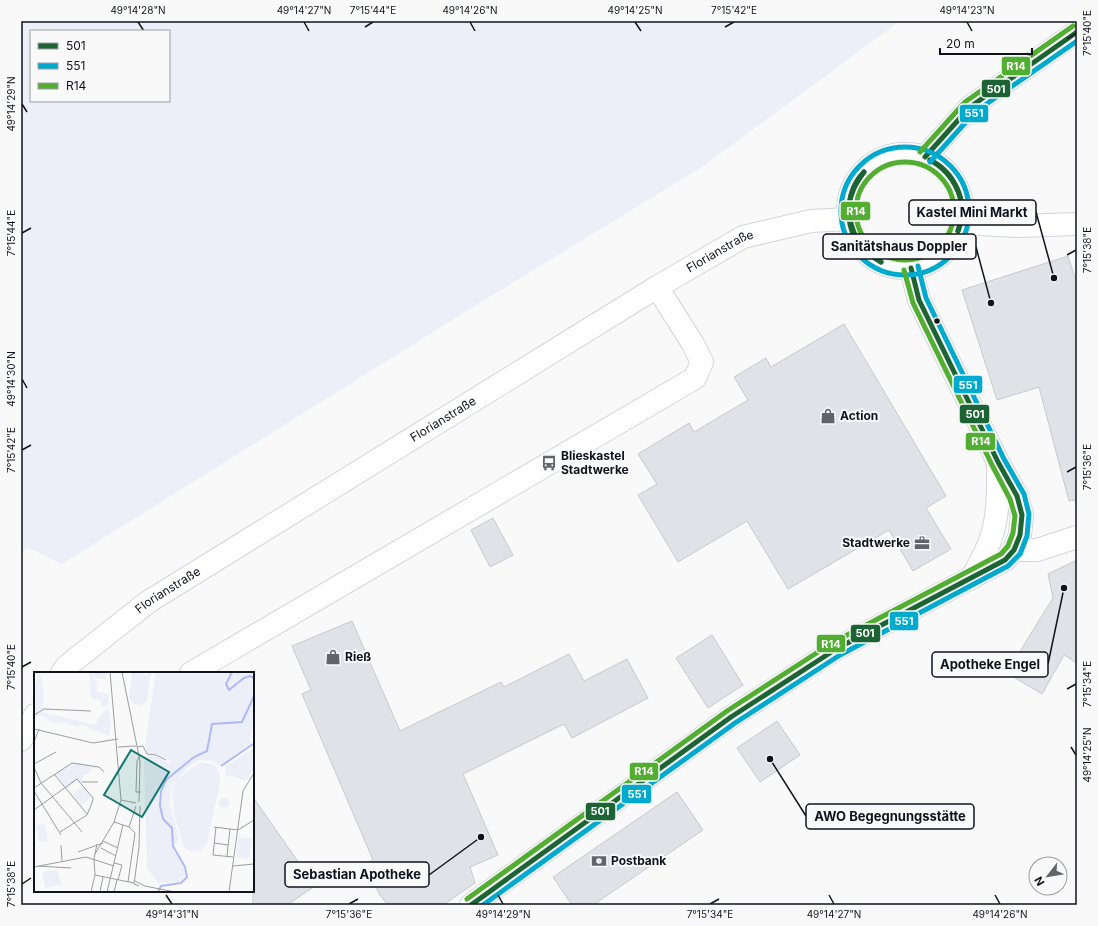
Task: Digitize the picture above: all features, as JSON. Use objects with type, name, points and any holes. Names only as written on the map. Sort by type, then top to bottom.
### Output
[{"type":"street","points":[[925,157],[970,107],[1077,32]]},
{"type":"street","points":[[906,154],[925,157],[939,165],[951,176],[958,191],[962,207],[961,223],[955,240],[943,254],[928,264],[911,268],[893,267],[877,261],[863,250],[853,236],[848,219],[849,199],[856,181],[869,166],[886,157],[906,154]]},
{"type":"street","name":"Florianstraße","points":[[63,672],[67,666],[148,602],[657,287],[743,237],[811,221],[848,219]]},
{"type":"street","points":[[961,223],[1017,226],[1077,224]]},
{"type":"street","points":[[471,905],[731,717],[836,649],[1005,560],[1014,550],[1020,535],[1022,515],[1017,496],[998,462],[919,300],[911,268]]},
{"type":"street","points":[[193,672],[695,378],[702,362],[657,287]]},
{"type":"street","points":[[972,578],[986,552],[994,526],[998,496],[998,462]]},
{"type":"street","points":[[1014,550],[1037,550],[1077,537]]},
{"type":"street","points":[[21,740],[34,717]]},
{"type":"shaded area","points":[[21,21],[900,21],[702,167],[473,307],[62,564],[29,548],[21,551]]},
{"type":"building","points":[[1068,256],[1077,284],[1077,500],[1069,501],[1039,387],[997,400],[962,290]]},
{"type":"building","points":[[844,324],[946,496],[926,508],[951,549],[913,571],[889,530],[788,589],[747,521],[678,562],[638,495],[657,484],[638,454],[689,423],[694,432],[748,400],[734,377],[766,358],[771,367]]},
{"type":"building","points":[[493,518],[513,555],[490,567],[471,530]]},
{"type":"building","points":[[1077,560],[1077,663],[1064,655],[1042,694],[1007,673],[1053,598],[1048,574]]},
{"type":"building","points":[[352,621],[400,731],[501,682],[504,687],[569,654],[584,681],[627,659],[648,698],[572,738],[564,724],[463,774],[498,855],[470,867],[475,883],[443,905],[388,905],[379,894],[367,863],[373,860],[302,694],[311,690],[292,646]]},
{"type":"building","points":[[712,635],[743,685],[708,708],[676,658]]},
{"type":"building","points":[[777,721],[800,755],[760,782],[737,748]]},
{"type":"building","points":[[677,792],[703,830],[593,905],[572,905],[553,877]]},
{"type":"building","points":[[254,798],[315,886],[287,905],[253,905]]},
{"type":"transit line","name":"R14","points":[[920,152],[965,102],[1073,26]]},
{"type":"transit line","name":"501","points":[[925,157],[970,107],[1077,32]]},
{"type":"transit line","name":"551","points":[[930,162],[975,112],[1077,41]]},
{"type":"transit line","name":"551","points":[[899,147],[911,147],[924,150],[941,158],[954,170],[966,192],[969,211],[968,223],[964,235],[958,247],[946,260],[924,272],[911,275],[899,275],[886,272],[869,264],[856,252],[844,230],[841,217],[841,205],[844,192],[852,175],[864,162],[886,150],[899,147]]},
{"type":"transit line","name":"501","points":[[930,160],[947,173],[958,190],[962,210],[958,231]]},
{"type":"transit line","name":"501","points":[[930,160],[947,173],[958,192],[962,206],[958,231]]},
{"type":"transit line","name":"R14","points":[[905,162],[924,165],[940,176],[951,192],[954,211],[951,230],[940,246],[924,257],[905,260],[886,257],[870,246],[859,230],[856,211],[859,192],[870,176],[886,165],[905,162]]},
{"type":"transit line","name":"501","points":[[849,207],[853,188],[864,172]]},
{"type":"transit line","name":"501","points":[[849,207],[854,188],[864,172]]},
{"type":"transit line","name":"501","points":[[849,207],[851,225],[857,239],[873,257],[881,262]]},
{"type":"transit line","name":"501","points":[[849,207],[850,225],[856,240],[866,252],[881,262]]},
{"type":"transit line","name":"551","points":[[483,905],[735,723],[840,655],[1008,566],[1020,554],[1027,536],[1029,514],[1024,494],[1004,459],[926,298],[918,266]]},
{"type":"transit line","name":"501","points":[[471,905],[731,717],[836,649],[1005,560],[1014,550],[1020,535],[1022,515],[1017,496],[998,462],[919,300],[911,268]]},
{"type":"transit line","name":"R14","points":[[467,899],[727,711],[832,643],[1001,554],[1008,546],[1013,533],[1015,516],[1010,499],[913,303],[904,270]]},
{"type":"place","name":"Kastel Mini Markt","points":[[1054,278]]},
{"type":"place","name":"Sanitätshaus Doppler","points":[[991,303]]},
{"type":"place","name":"Action","points":[[828,416]]},
{"type":"place","name":"Blieskastel Stadtwerke","points":[[549,463]]},
{"type":"place","name":"Stadtwerke","points":[[922,543]]},
{"type":"place","name":"Apotheke Engel","points":[[1064,588]]},
{"type":"place","name":"Rieß","points":[[333,657]]},
{"type":"place","name":"AWO Begegnungsstätte","points":[[770,759]]},
{"type":"place","name":"Sebastian Apotheke","points":[[481,837]]},
{"type":"place","name":"Postbank","points":[[599,861]]}]
